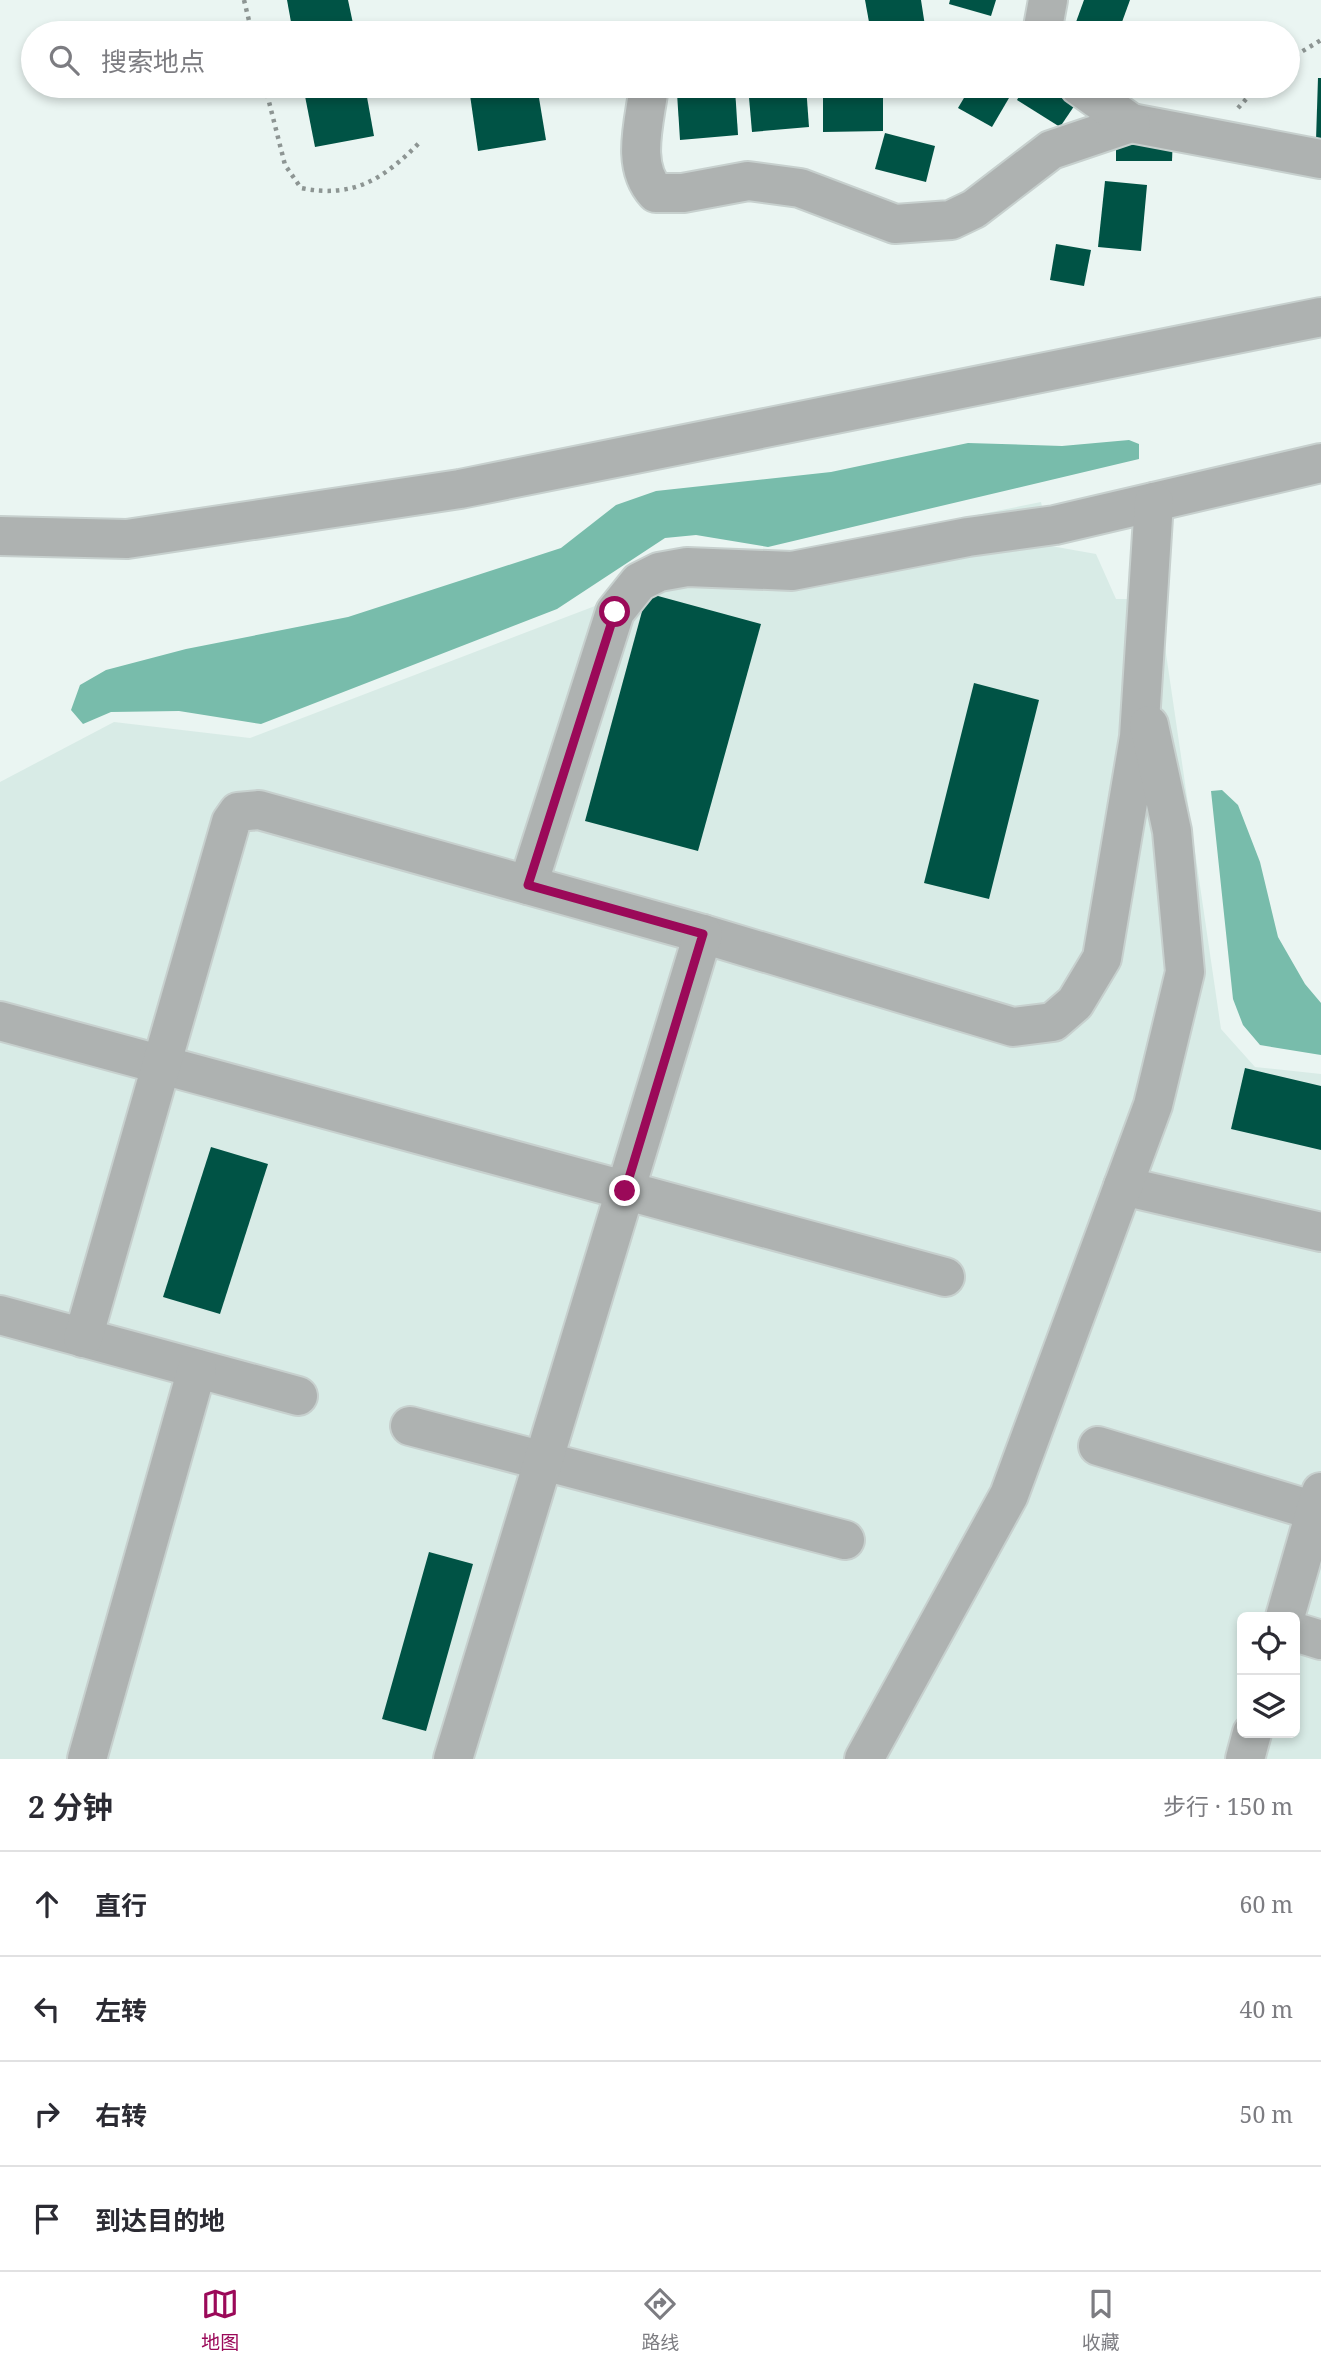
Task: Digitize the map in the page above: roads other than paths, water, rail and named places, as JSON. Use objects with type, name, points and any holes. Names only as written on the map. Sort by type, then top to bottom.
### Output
[{"type":"street","points":[[1044,21],[1048,0]]},
{"type":"street","points":[[648,98],[640,159],[645,181],[656,192],[683,193],[748,181],[800,188],[895,224],[951,220],[974,209],[1051,150],[1130,122]]},
{"type":"street","points":[[1096,98],[1130,122],[1321,159]]},
{"type":"street","points":[[0,536],[127,540],[460,489],[1321,317]]},
{"type":"street","points":[[528,885],[615,612],[639,582],[659,572],[687,567],[792,571],[968,537],[1055,525],[1321,463]]},
{"type":"street","points":[[83,1338],[231,822],[238,812],[259,810],[703,934],[1013,1027],[1053,1021],[1075,1003],[1102,958],[1139,737],[1154,502]]},
{"type":"street","points":[[864,1759],[1009,1495],[1153,1105],[1185,972],[1172,831],[1141,689]]},
{"type":"street","points":[[453,1759],[703,934]]},
{"type":"street","points":[[0,1021],[944,1277]]},
{"type":"street","points":[[1123,1186],[1321,1232]]},
{"type":"street","points":[[0,1315],[298,1396]]},
{"type":"street","points":[[87,1759],[197,1368]]},
{"type":"street","points":[[410,1426],[845,1540]]},
{"type":"street","points":[[1098,1446],[1318,1502],[1286,1612]]},
{"type":"street","points":[[1300,1634],[1321,1640]]},
{"type":"street","points":[[1245,1759],[1251,1738]]}]
